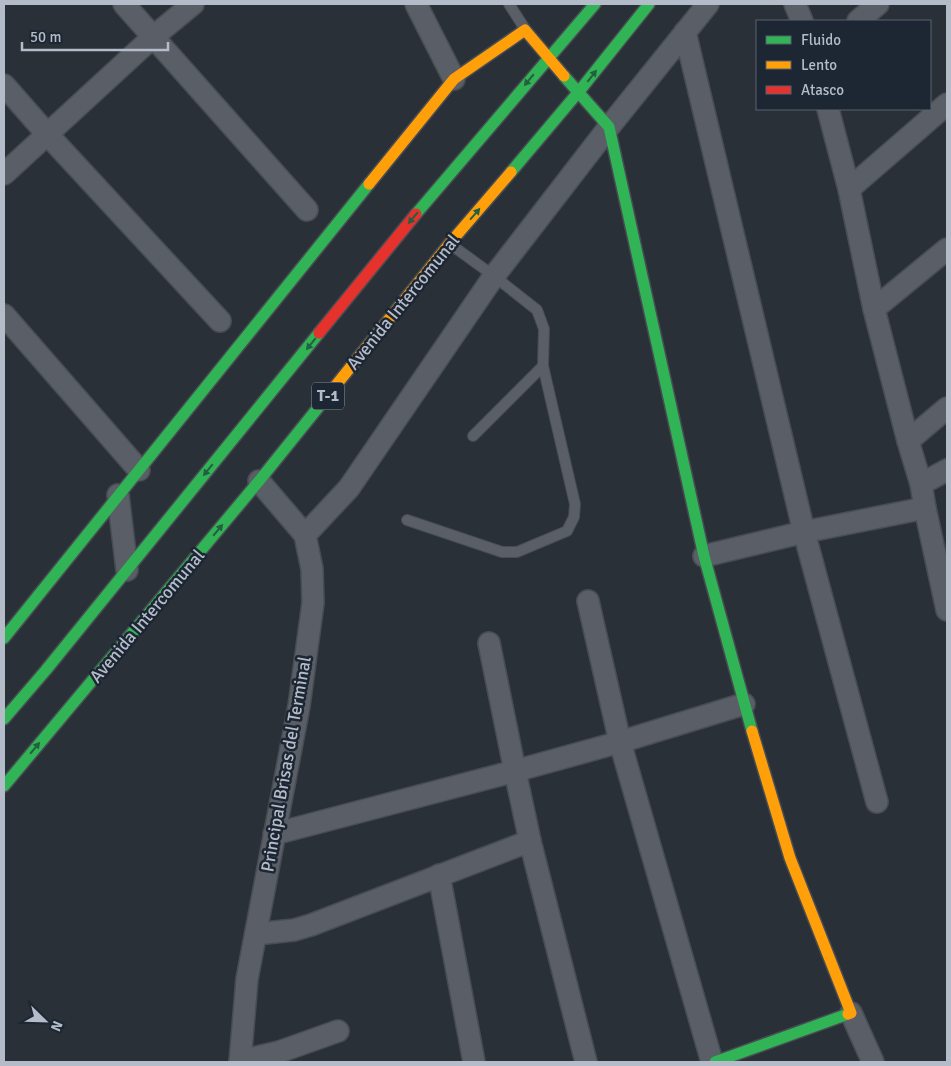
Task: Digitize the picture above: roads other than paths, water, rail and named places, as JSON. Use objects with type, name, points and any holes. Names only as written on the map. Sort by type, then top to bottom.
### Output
[{"type":"street","points":[[124,4],[307,210]]},
{"type":"street","points":[[4,174],[153,37],[193,4]]},
{"type":"street","points":[[416,4],[454,79]]},
{"type":"street","name":"T-1","points":[[4,719],[46,670],[410,221],[596,4]]},
{"type":"street","name":"Avenida Intercomunal","points":[[4,786],[260,481],[450,243],[578,94],[649,4]]},
{"type":"street","points":[[304,535],[349,488],[494,276],[609,127],[708,4]]},
{"type":"street","points":[[796,4],[802,20]]},
{"type":"street","points":[[859,20],[878,4]]},
{"type":"street","points":[[4,638],[454,79],[525,30],[578,94],[609,127],[704,556],[744,704],[790,858],[851,1013],[873,1062]]},
{"type":"street","points":[[684,32],[804,532],[877,802]]},
{"type":"street","points":[[4,84],[47,134],[220,321]]},
{"type":"street","points":[[848,189],[947,104]]},
{"type":"street","points":[[828,110],[848,189],[874,309],[921,484],[947,610]]},
{"type":"street","points":[[874,309],[947,249]]},
{"type":"street","points":[[4,315],[140,470]]},
{"type":"street","points":[[908,441],[947,408]]},
{"type":"street","points":[[921,484],[947,470]]},
{"type":"street","name":"Principal Brisas del Terminal","points":[[240,1062],[247,979],[299,706],[314,603],[312,569],[304,535],[260,481]]},
{"type":"street","points":[[118,495],[127,570]]},
{"type":"street","points":[[704,556],[804,532],[925,508]]},
{"type":"street","points":[[588,601],[620,742],[714,1062],[851,1013]]},
{"type":"street","points":[[490,643],[530,841],[586,1062]]},
{"type":"street","points":[[274,834],[620,742],[744,704]]},
{"type":"street","points":[[256,934],[294,930],[311,925],[530,841]]},
{"type":"street","points":[[439,875],[474,1062]]},
{"type":"street","points":[[240,1062],[279,1052],[338,1030]]},
{"type":"lane","points":[[509,4],[525,30]]},
{"type":"lane","points":[[407,520],[502,552],[517,552],[567,531],[574,517],[576,504],[543,366],[544,329],[537,310],[450,243]]},
{"type":"lane","points":[[473,436],[543,366]]}]
